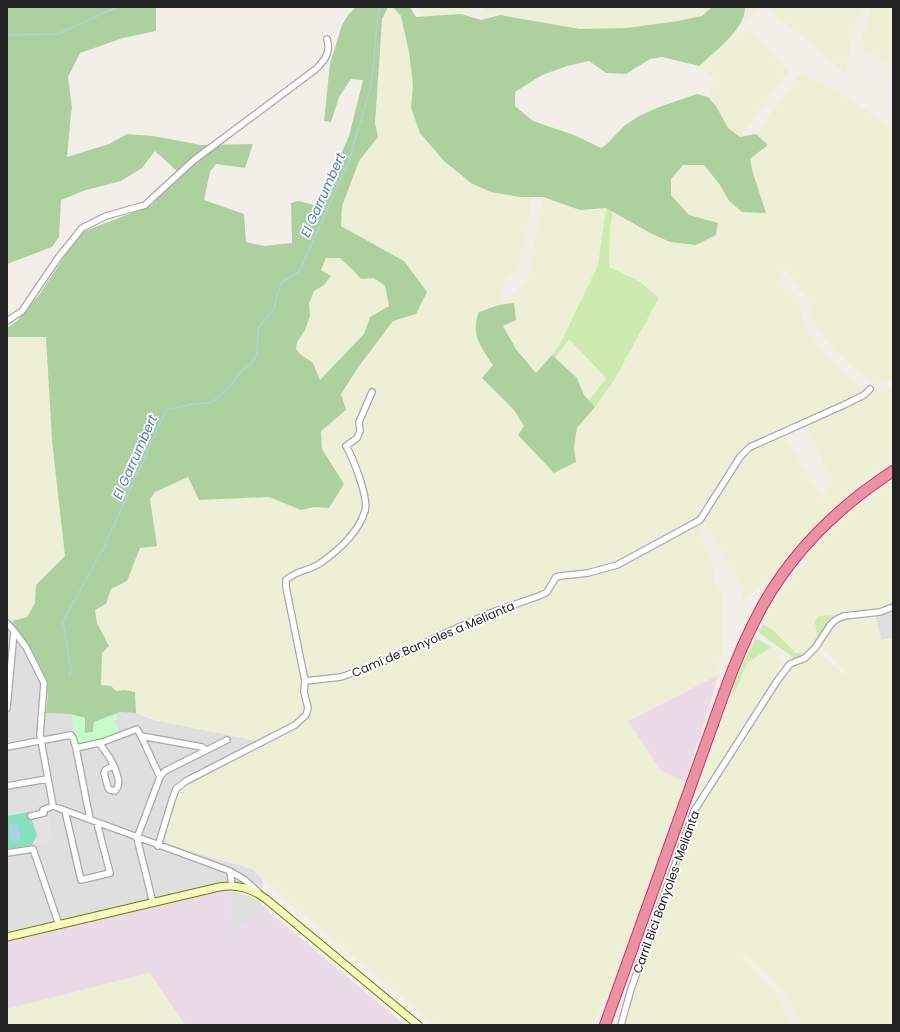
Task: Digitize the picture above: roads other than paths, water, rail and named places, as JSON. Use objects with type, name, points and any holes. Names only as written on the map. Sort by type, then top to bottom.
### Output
[{"type":"highway","points":[[609,1025],[612,1011],[725,689],[739,653],[756,617],[781,576],[814,536],[848,504],[874,483],[893,471]]},
{"type":"highway","points":[[612,1025],[612,1011],[726,697],[745,649],[760,619],[785,579],[817,539],[839,517],[893,477]]},
{"type":"highway","points":[[603,1025],[606,1015],[612,1011]]},
{"type":"main road","points":[[7,937],[219,887],[236,886],[250,889],[262,896],[418,1025]]},
{"type":"street","points":[[7,322],[22,311],[58,258],[82,228],[106,216],[145,206],[194,160],[316,69],[324,61],[328,52],[327,39]]},
{"type":"street","name":"Camí de Banyoles a Melianta","points":[[305,681],[341,677],[378,664],[490,613],[539,596],[547,592],[556,577],[588,573],[617,565],[700,520],[740,457],[750,447],[846,404],[864,395],[870,389]]},
{"type":"street","points":[[158,846],[176,789],[186,782],[295,725],[306,715],[308,708],[304,692],[305,681],[286,587],[286,580],[293,574],[318,564],[349,538],[357,527],[365,509],[364,498],[353,458],[346,446],[357,438],[360,431],[359,422],[372,392]]},
{"type":"street","name":"Carril Bici Banyoles-Melianta","points":[[621,1025],[630,989],[694,811],[777,681],[790,664],[805,658],[815,648],[831,624],[837,619],[844,616],[880,612],[893,607]]},
{"type":"street","points":[[7,622],[26,647],[44,683],[40,741],[53,806]]},
{"type":"street","points":[[7,708],[14,630]]},
{"type":"street","points":[[76,748],[115,738],[137,729],[160,777]]},
{"type":"street","points":[[7,747],[71,735],[76,748],[90,819]]},
{"type":"street","points":[[141,736],[202,747],[205,750]]},
{"type":"street","points":[[153,903],[137,838],[160,777],[165,771],[227,740]]},
{"type":"street","points":[[98,743],[111,758],[113,764]]},
{"type":"street","points":[[7,786],[47,779]]},
{"type":"street","points":[[31,816],[44,813],[43,810],[53,806],[158,846],[230,871],[253,886],[262,896]]},
{"type":"street","points":[[65,811],[81,880],[110,873],[97,823]]},
{"type":"street","points":[[7,852],[33,849],[59,925]]},
{"type":"street","points":[[230,871],[236,886]]},
{"type":"street","points":[[236,886],[242,878]]},
{"type":"water","points":[[18,823],[20,840],[12,842],[9,824]]},
{"type":"waterway","points":[[7,35],[58,34],[117,7]]},
{"type":"waterway","name":"El Garrumbert","points":[[69,675],[71,670],[63,621],[104,547],[166,410],[193,404],[211,403],[229,388],[240,372],[251,364],[257,354],[258,328],[274,309],[282,282],[299,272],[349,161],[371,86],[379,7]]}]
